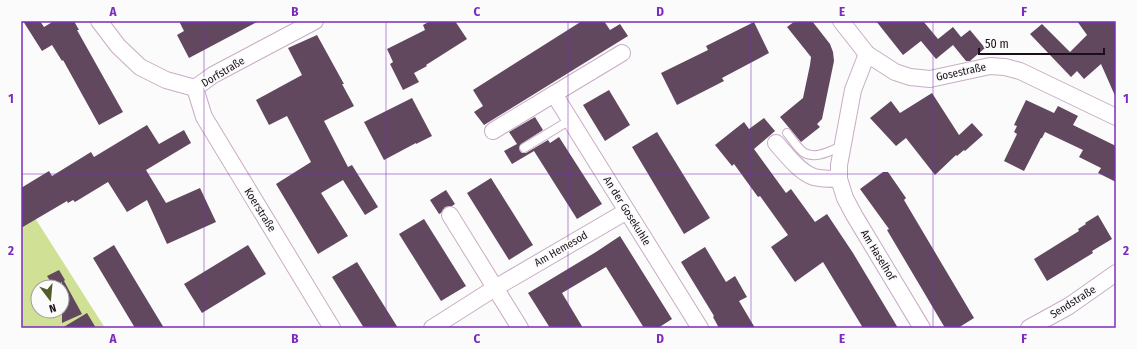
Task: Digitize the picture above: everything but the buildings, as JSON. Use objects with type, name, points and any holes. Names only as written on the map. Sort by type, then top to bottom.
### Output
[{"type":"street","name":"Dorfstraße","points":[[99,21],[118,46],[140,67],[166,80],[195,88],[214,75],[315,21]]},
{"type":"street","name":"Gosestraße","points":[[841,21],[867,54],[895,72],[910,77],[930,79],[990,66],[1005,67],[1020,71],[1116,117]]},
{"type":"street","points":[[493,131],[622,53]]},
{"type":"street","name":"Am Haselhof","points":[[867,54],[853,90],[838,165],[839,179],[845,198],[854,215],[922,328]]},
{"type":"street","name":"Koerstraße","points":[[195,88],[204,117],[332,328]]},
{"type":"street","name":"An der Gosekuhle","points":[[554,94],[700,328]]},
{"type":"street","points":[[782,138],[796,164],[803,171],[812,177],[839,179]]},
{"type":"street","name":"Am Hemesod","points":[[432,328],[495,288],[627,211]]},
{"type":"street","points":[[450,216],[520,328]]},
{"type":"street","name":"Sendstraße","points":[[1033,327],[1069,306],[1116,273]]},
{"type":"lane","points":[[524,148],[570,120]]},
{"type":"lane","points":[[782,138],[809,155],[818,155],[842,146]]},
{"type":"green space","points":[[21,196],[105,328],[21,328]]}]
